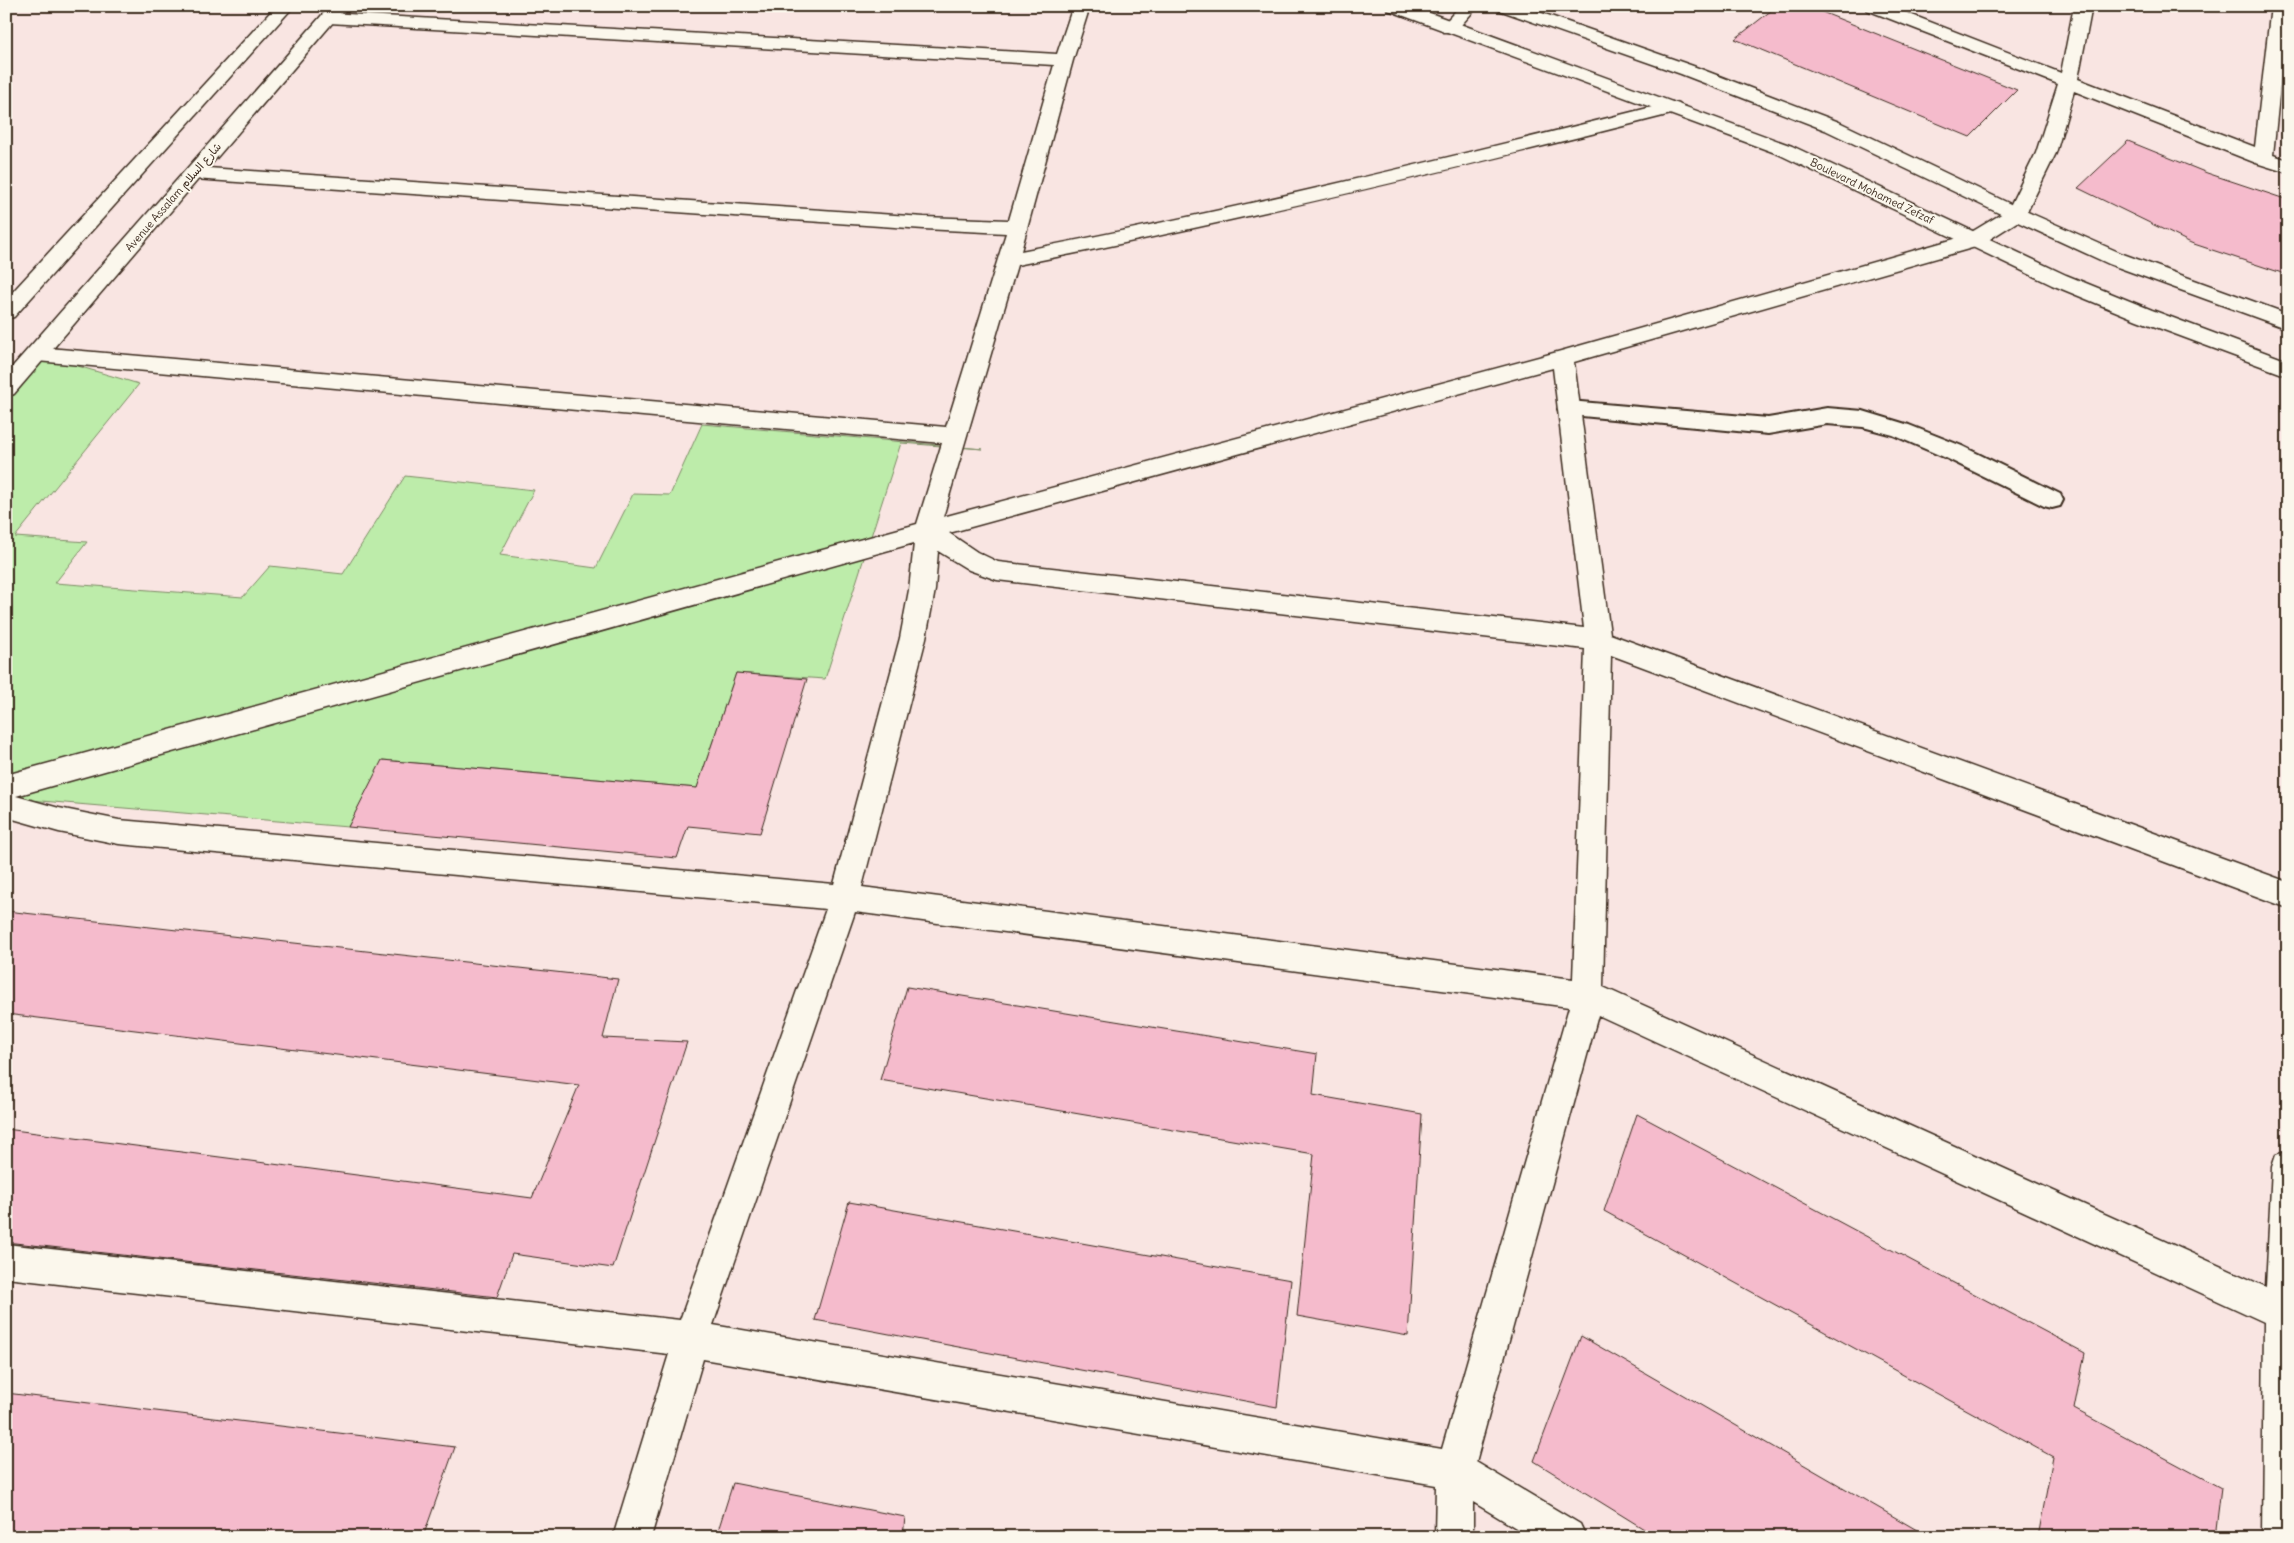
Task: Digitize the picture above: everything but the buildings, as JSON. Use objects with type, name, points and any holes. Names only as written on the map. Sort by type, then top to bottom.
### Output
[{"type":"street","points":[[6,312],[286,6]]},
{"type":"street","points":[[632,1537],[691,1339],[845,898],[914,638],[922,590],[927,530],[1008,260],[1064,60],[1082,6]]},
{"type":"street","name":"Boulevard Mohamed Zefzaf","points":[[1394,6],[1449,28],[1785,150],[1848,177],[1972,241],[2060,281],[2288,369]]},
{"type":"street","points":[[1449,28],[1470,6]]},
{"type":"street","points":[[1505,6],[1687,70],[1832,126],[2016,214],[2116,259],[2288,322]]},
{"type":"street","points":[[1874,6],[2263,159],[2288,167]]},
{"type":"street","points":[[6,786],[927,530],[1563,358],[1972,241],[2016,214],[2046,153],[2068,82],[2082,6]]},
{"type":"street","points":[[2263,159],[2280,6]]},
{"type":"street","points":[[334,12],[1064,60]]},
{"type":"street","name":"Avenue Assalam شارع السلام","points":[[6,389],[334,12]]},
{"type":"street","points":[[1008,260],[1119,239],[1424,170],[1672,108]]},
{"type":"street","points":[[194,173],[914,222],[1016,227]]},
{"type":"street","points":[[37,354],[954,436]]},
{"type":"street","points":[[1454,1537],[1455,1470],[1588,995],[1598,640],[1563,358]]},
{"type":"street","points":[[927,530],[965,558],[980,566],[997,571],[1598,640],[2288,895]]},
{"type":"street","points":[[6,805],[59,820],[119,832],[845,898],[1588,995],[2285,1314]]},
{"type":"street","points":[[2281,1537],[2288,1167]]},
{"type":"street","points":[[6,1261],[691,1339],[1455,1470],[1567,1537]]},
{"type":"lane","points":[[1570,408],[1768,426],[1827,416],[1863,419],[1901,430],[1954,452],[2052,500]]},
{"type":"green space","points":[[37,354],[139,384],[15,537],[87,542],[55,583],[243,597],[270,566],[343,574],[405,476],[534,490],[500,555],[596,568],[633,494],[670,495],[702,424],[983,449],[901,443],[825,679],[736,673],[697,788],[383,760],[348,827],[6,798],[6,389]]}]
